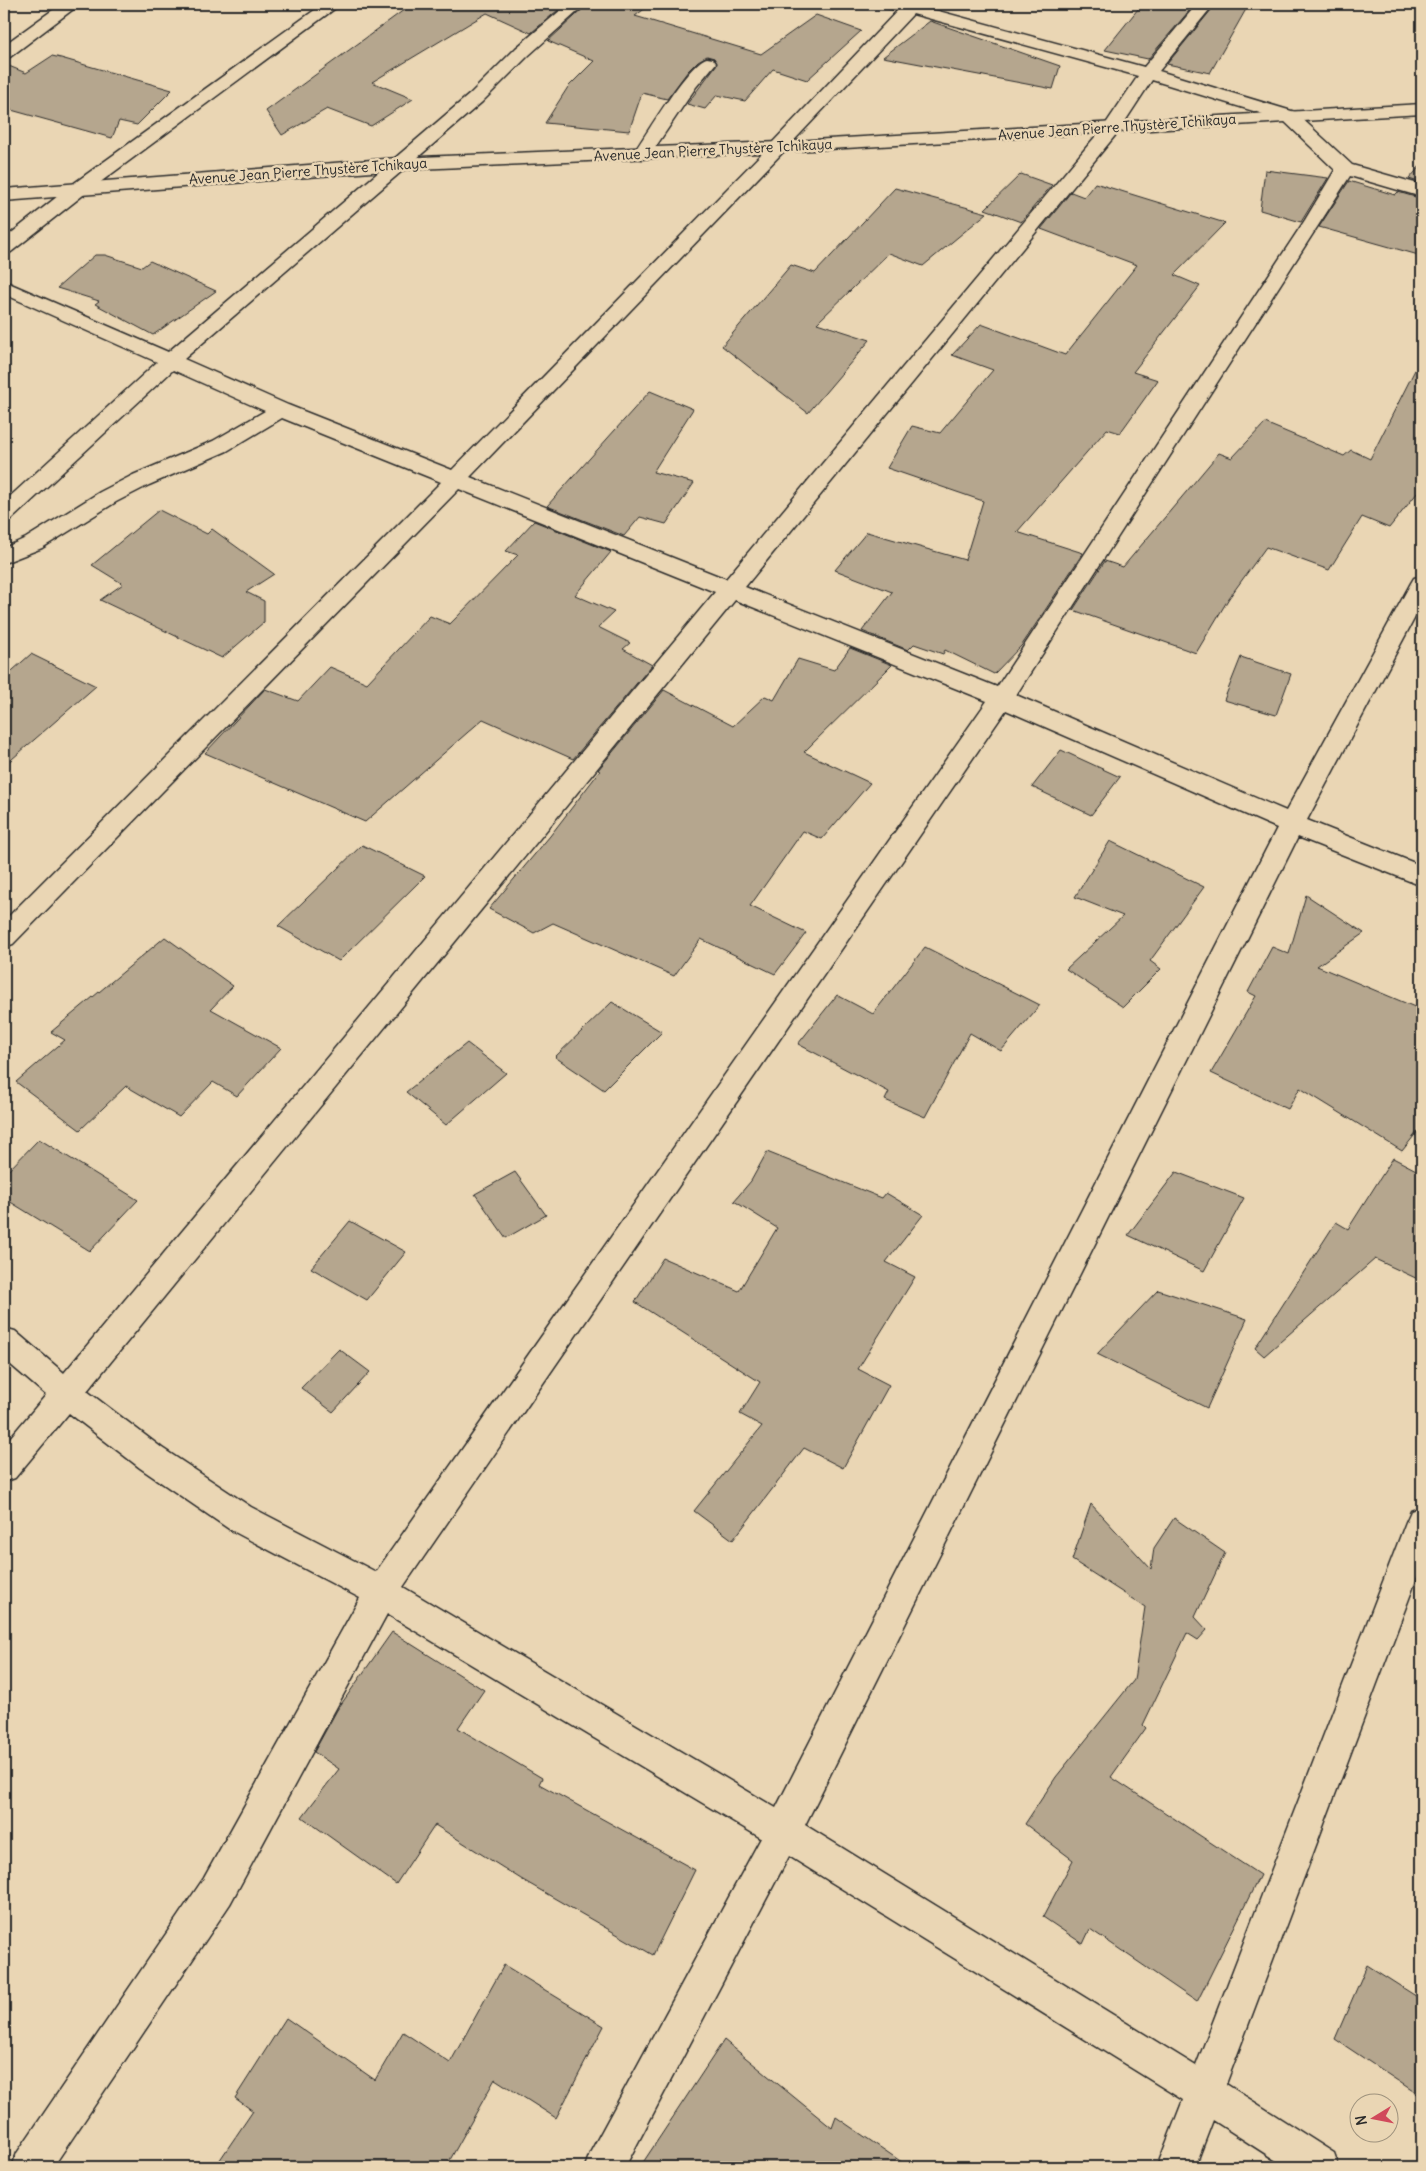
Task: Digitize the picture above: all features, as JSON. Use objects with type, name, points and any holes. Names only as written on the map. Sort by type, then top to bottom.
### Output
[{"type":"street","points":[[4,52],[72,4]]},
{"type":"street","points":[[4,248],[80,188],[333,4]]},
{"type":"street","points":[[4,514],[170,361],[396,164],[476,98],[522,52],[578,4]]},
{"type":"street","points":[[4,1468],[1112,128],[1148,73],[1206,4]]},
{"type":"street","points":[[4,936],[456,479],[778,147],[905,5],[1148,73],[1289,116],[1345,169],[1422,191]]},
{"type":"street","points":[[642,154],[689,84],[707,63]]},
{"type":"street","name":"Avenue Jean Pierre Thystère Tchikaya","points":[[4,195],[396,164],[778,147],[1422,109]]},
{"type":"street","points":[[31,2167],[217,1891],[381,1592],[1002,698],[1314,220],[1345,169]]},
{"type":"street","points":[[4,287],[281,410],[1002,698],[1292,824],[1422,876]]},
{"type":"street","points":[[4,556],[34,543],[108,497],[141,480],[220,446],[281,410]]},
{"type":"street","points":[[604,2167],[783,1832],[1292,824],[1422,582]]},
{"type":"street","points":[[4,1341],[66,1393],[151,1458],[240,1518],[381,1592],[783,1832],[1204,2092],[1320,2167]]},
{"type":"street","points":[[1176,2167],[1422,1522]]},
{"type":"building","points":[[412,4],[565,4],[531,33],[487,13],[372,82],[413,99],[371,126],[327,109],[282,135],[266,111]]},
{"type":"building","points":[[588,4],[651,4],[635,16],[761,54],[816,15],[861,31],[807,80],[773,69],[745,101],[717,95],[705,109],[687,104],[717,64],[714,58],[707,56],[698,61],[688,71],[667,99],[642,93],[629,131],[545,123],[568,87],[594,61],[548,41]]},
{"type":"building","points":[[1142,4],[1195,4],[1148,59],[1105,50]]},
{"type":"building","points":[[1216,4],[1249,4],[1210,73],[1167,64]]},
{"type":"building","points":[[930,21],[1060,66],[1053,89],[883,57]]},
{"type":"building","points":[[52,56],[172,90],[137,125],[119,121],[112,138],[4,108],[4,64],[26,73]]},
{"type":"building","points":[[1422,164],[1422,183],[1409,179]]},
{"type":"building","points":[[1265,170],[1328,178],[1301,222],[1260,210]]},
{"type":"building","points":[[1021,174],[1052,185],[1021,222],[985,209]]},
{"type":"building","points":[[1349,181],[1395,195],[1398,192],[1422,199],[1422,256],[1319,227]]},
{"type":"building","points":[[1095,183],[1225,223],[1174,275],[1200,286],[1133,372],[1158,380],[1120,433],[1107,429],[1017,532],[1083,553],[1022,645],[994,674],[945,650],[943,654],[914,644],[908,650],[862,631],[892,592],[835,570],[867,532],[965,560],[983,501],[887,468],[912,426],[940,433],[993,370],[952,355],[981,324],[1065,355],[1137,265],[1041,229],[1071,192],[1084,197]]},
{"type":"building","points":[[895,188],[987,213],[923,266],[889,253],[817,323],[870,340],[808,413],[722,346],[791,265],[815,273]]},
{"type":"building","points":[[95,255],[105,255],[142,267],[150,261],[216,291],[153,335],[95,304],[99,301],[57,288]]},
{"type":"building","points":[[1422,356],[1422,487],[1389,528],[1362,517],[1329,570],[1266,547],[1229,598],[1196,653],[1073,610],[1105,561],[1123,567],[1219,453],[1232,458],[1265,423],[1344,456],[1351,450],[1370,459]]},
{"type":"building","points":[[650,391],[693,409],[653,472],[694,483],[666,524],[640,517],[624,536],[547,506]]},
{"type":"building","points":[[159,510],[207,534],[212,529],[274,574],[246,592],[264,601],[264,622],[222,658],[100,600],[123,584],[92,565]]},
{"type":"building","points":[[534,521],[611,552],[575,595],[614,612],[598,627],[630,643],[623,649],[652,665],[573,759],[483,719],[365,822],[205,753],[265,689],[298,701],[330,667],[367,683],[430,616],[450,624],[518,555],[506,551]]},
{"type":"building","points":[[850,648],[892,665],[804,752],[870,783],[822,839],[803,831],[750,906],[806,933],[775,974],[701,939],[674,976],[553,923],[534,933],[489,909],[550,836],[600,771],[598,770],[664,690],[733,726],[765,696],[774,700],[798,659],[834,670]]},
{"type":"building","points":[[31,654],[96,686],[4,766],[4,678]]},
{"type":"building","points":[[1241,657],[1291,674],[1276,715],[1224,700]]},
{"type":"building","points":[[1061,750],[1120,777],[1091,815],[1032,787]]},
{"type":"building","points":[[1110,841],[1204,887],[1150,961],[1161,969],[1123,1007],[1066,969],[1123,916],[1075,897]]},
{"type":"building","points":[[362,845],[425,876],[339,961],[278,926]]},
{"type":"building","points":[[1306,895],[1364,933],[1317,966],[1422,1010],[1422,1126],[1402,1151],[1300,1088],[1288,1109],[1211,1073],[1256,996],[1248,992],[1272,947],[1289,954]]},
{"type":"building","points":[[165,937],[233,986],[211,1009],[281,1048],[237,1096],[213,1082],[179,1117],[126,1086],[80,1130],[16,1082],[65,1040],[51,1032]]},
{"type":"building","points":[[925,947],[1040,1005],[1001,1051],[970,1033],[925,1117],[885,1100],[889,1092],[798,1044],[837,995],[873,1014]]},
{"type":"building","points":[[612,1002],[662,1032],[604,1090],[555,1057]]},
{"type":"building","points":[[467,1043],[506,1073],[446,1125],[406,1092]]},
{"type":"building","points":[[39,1139],[138,1200],[90,1251],[4,1198],[4,1175]]},
{"type":"building","points":[[767,1152],[882,1198],[886,1193],[923,1215],[886,1262],[915,1277],[858,1369],[889,1385],[843,1468],[804,1448],[733,1540],[694,1511],[762,1426],[740,1414],[760,1382],[635,1302],[663,1258],[739,1291],[777,1228],[734,1201],[751,1181]]},
{"type":"building","points":[[1393,1158],[1422,1173],[1422,1281],[1375,1259],[1264,1356],[1255,1348],[1336,1222],[1348,1229]]},
{"type":"building","points":[[515,1172],[546,1215],[506,1238],[475,1194]]},
{"type":"building","points":[[1176,1172],[1244,1198],[1204,1271],[1128,1235]]},
{"type":"building","points":[[350,1221],[406,1252],[367,1300],[311,1268]]},
{"type":"building","points":[[1158,1290],[1247,1319],[1207,1408],[1097,1354]]},
{"type":"building","points":[[339,1349],[370,1372],[333,1412],[301,1388]]},
{"type":"building","points":[[1091,1504],[1151,1569],[1154,1548],[1174,1518],[1225,1553],[1195,1617],[1207,1630],[1198,1640],[1187,1633],[1143,1725],[1146,1728],[1111,1777],[1260,1875],[1197,2002],[1090,1929],[1083,1944],[1043,1917],[1073,1860],[1025,1824],[1056,1777],[1134,1680],[1145,1607],[1072,1560]]},
{"type":"building","points":[[392,1632],[484,1690],[458,1728],[542,1778],[539,1784],[695,1870],[653,1955],[521,1879],[435,1825],[396,1884],[302,1817],[339,1769],[314,1752],[337,1710]]},
{"type":"building","points":[[504,1965],[604,2026],[556,2118],[495,2079],[446,2167],[215,2167],[253,2111],[235,2098],[286,2018],[375,2080],[403,2032],[450,2063]]},
{"type":"building","points":[[1367,1965],[1422,2000],[1422,2097],[1335,2039]]},
{"type":"building","points":[[724,2040],[832,2128],[836,2117],[909,2167],[640,2167]]}]
